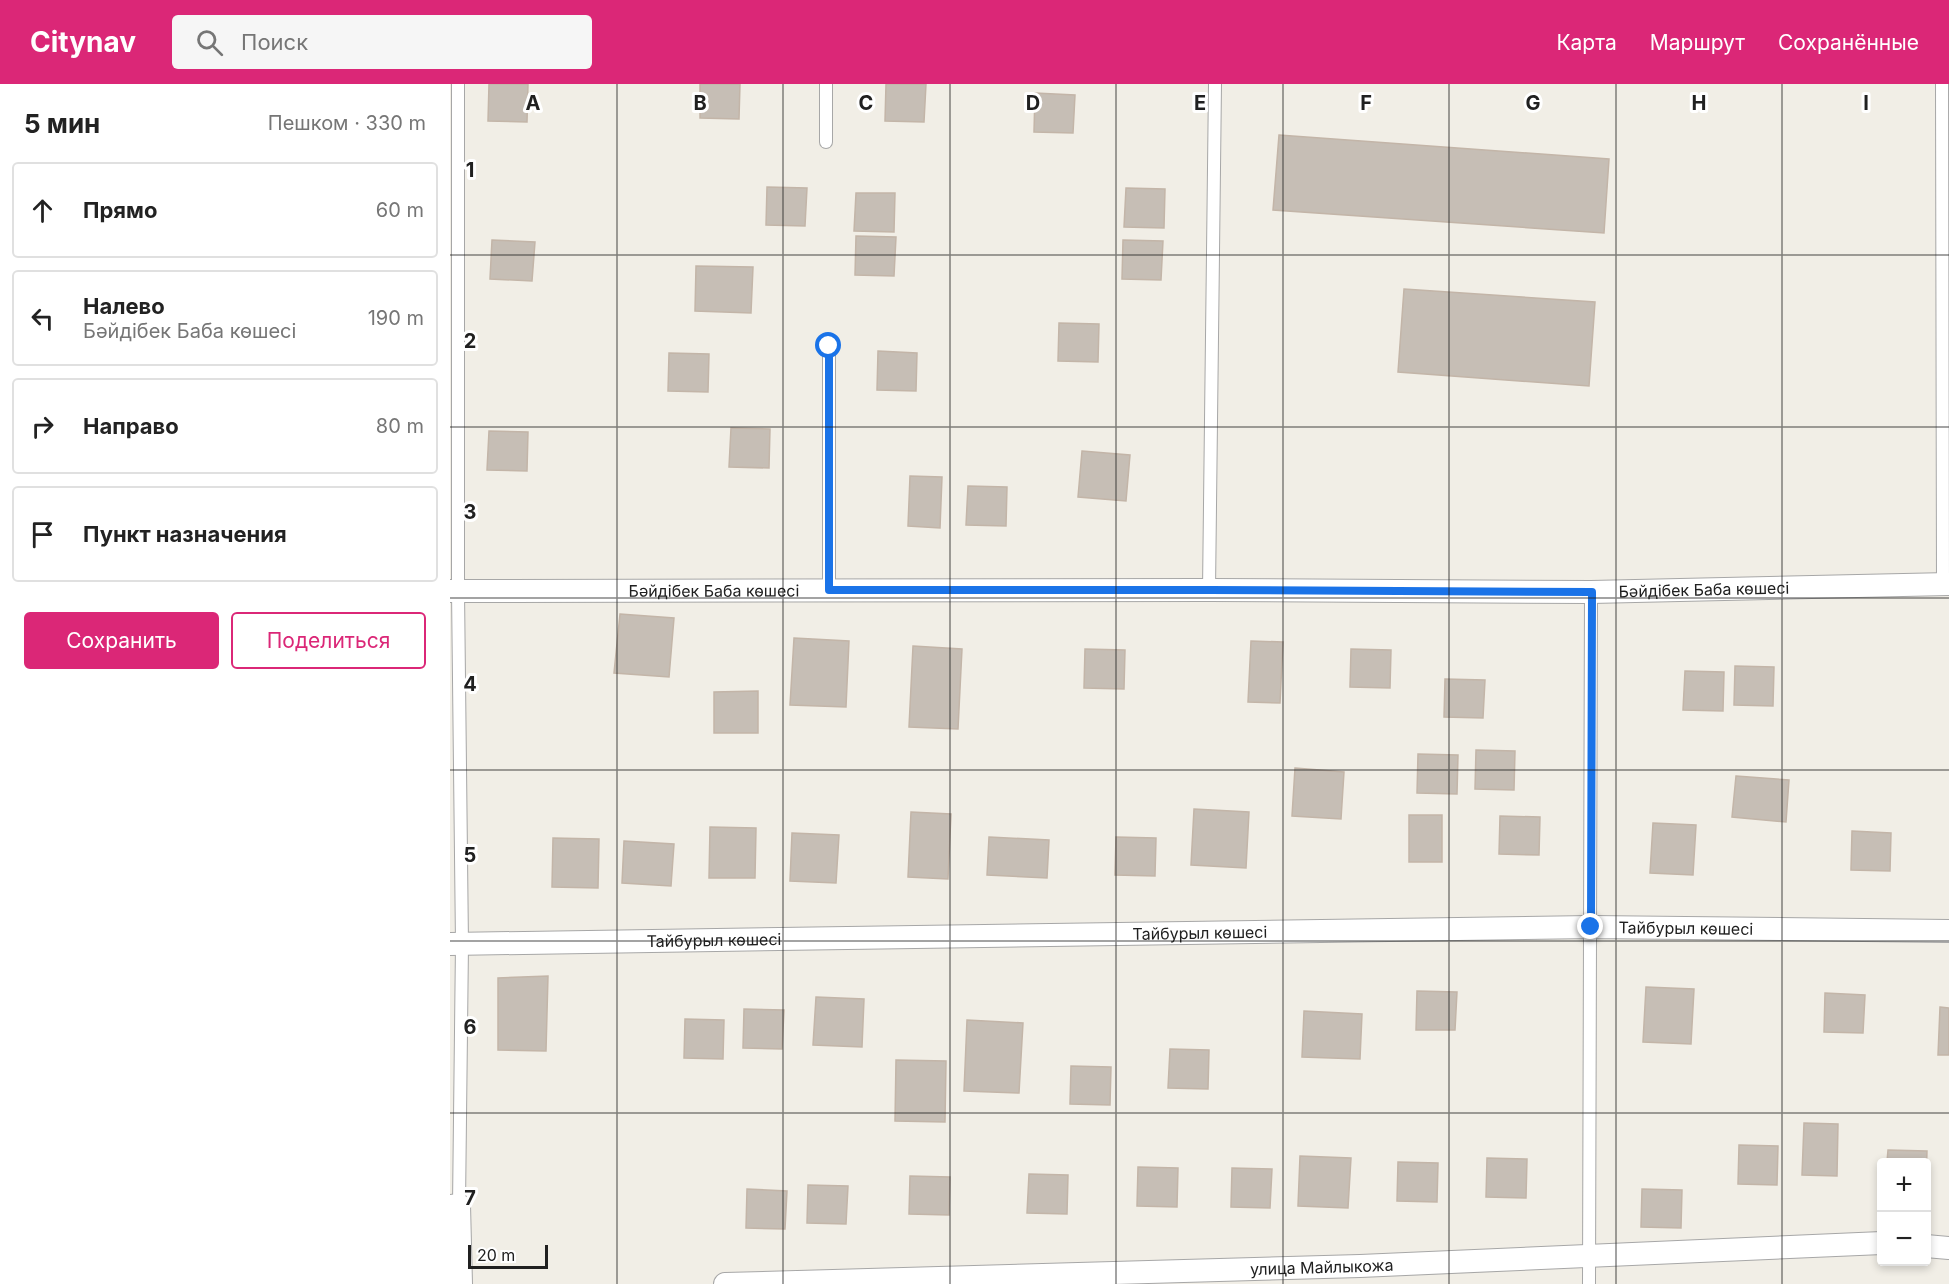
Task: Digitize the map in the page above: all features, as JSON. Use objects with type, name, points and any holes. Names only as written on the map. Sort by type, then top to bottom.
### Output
[{"type":"street","name":"Бәйдібек Баба көшесі","points":[[454,591],[1592,592],[1946,584]]},
{"type":"street","name":"Тайбурыл көшесі","points":[[456,944],[1591,927],[1949,931]]},
{"type":"street","points":[[454,1205],[461,1284]]},
{"type":"street","name":"улица Майлыкожа","points":[[725,1284],[1348,1266],[1877,1243]]},
{"type":"street","points":[[1931,1246],[1949,1248]]},
{"type":"lane","points":[[454,1205],[456,944],[454,591],[458,84]]},
{"type":"lane","points":[[826,84],[826,141]]},
{"type":"lane","points":[[1209,590],[1215,84]]},
{"type":"lane","points":[[1942,84],[1946,584]]},
{"type":"lane","points":[[829,346],[829,590]]},
{"type":"lane","points":[[1589,1284],[1592,592]]},
{"type":"building","points":[[489,84],[528,84],[527,122],[488,121]]},
{"type":"building","points":[[700,84],[740,84],[739,119],[700,118]]},
{"type":"building","points":[[886,84],[926,84],[924,122],[885,121]]},
{"type":"building","points":[[1035,93],[1075,95],[1073,133],[1034,132]]},
{"type":"building","points":[[1279,135],[1609,159],[1604,233],[1273,210]]},
{"type":"building","points":[[767,187],[807,188],[805,226],[766,225]]},
{"type":"building","points":[[1126,188],[1165,189],[1164,228],[1124,227]]},
{"type":"building","points":[[856,193],[895,193],[894,232],[854,231]]},
{"type":"building","points":[[856,236],[896,237],[894,276],[855,275]]},
{"type":"building","points":[[492,240],[535,242],[532,281],[490,279]]},
{"type":"building","points":[[1123,240],[1163,241],[1161,280],[1122,279]]},
{"type":"building","points":[[696,266],[753,267],[751,313],[695,311]]},
{"type":"building","points":[[1404,289],[1595,302],[1589,386],[1398,372]]},
{"type":"building","points":[[1059,323],[1099,324],[1098,362],[1058,361]]},
{"type":"building","points":[[878,351],[917,353],[916,391],[877,390]]},
{"type":"building","points":[[669,353],[709,354],[708,392],[668,391]]},
{"type":"building","points":[[731,428],[770,429],[769,468],[729,467]]},
{"type":"building","points":[[489,431],[528,432],[527,471],[487,470]]},
{"type":"building","points":[[1082,451],[1130,455],[1126,501],[1078,497]]},
{"type":"building","points":[[910,476],[942,477],[940,528],[908,526]]},
{"type":"building","points":[[968,486],[1007,487],[1006,526],[966,525]]},
{"type":"building","points":[[620,614],[674,618],[669,677],[614,673]]},
{"type":"building","points":[[794,638],[849,641],[846,707],[790,705]]},
{"type":"building","points":[[1251,641],[1283,642],[1280,703],[1248,702]]},
{"type":"building","points":[[913,646],[962,649],[958,729],[909,727]]},
{"type":"building","points":[[1085,649],[1125,650],[1124,689],[1084,688]]},
{"type":"building","points":[[1351,649],[1391,650],[1390,688],[1350,687]]},
{"type":"building","points":[[1735,666],[1774,667],[1773,706],[1734,705]]},
{"type":"building","points":[[1685,671],[1724,672],[1723,711],[1683,710]]},
{"type":"building","points":[[1445,679],[1485,680],[1483,718],[1444,717]]},
{"type":"building","points":[[758,691],[758,733],[714,733],[714,692]]},
{"type":"building","points":[[1476,750],[1515,751],[1514,790],[1475,789]]},
{"type":"building","points":[[1418,754],[1458,755],[1457,794],[1417,793]]},
{"type":"building","points":[[1295,768],[1344,772],[1341,819],[1292,816]]},
{"type":"building","points":[[1736,776],[1789,780],[1786,822],[1732,817]]},
{"type":"building","points":[[1194,809],[1249,812],[1246,868],[1191,865]]},
{"type":"building","points":[[911,812],[951,814],[948,879],[908,877]]},
{"type":"building","points":[[1409,815],[1442,815],[1442,862],[1409,862]]},
{"type":"building","points":[[1500,816],[1540,817],[1539,855],[1499,854]]},
{"type":"building","points":[[1653,823],[1696,825],[1693,875],[1650,873]]},
{"type":"building","points":[[710,827],[756,828],[755,878],[709,878]]},
{"type":"building","points":[[1852,831],[1891,833],[1890,871],[1851,870]]},
{"type":"building","points":[[792,833],[839,835],[836,883],[790,881]]},
{"type":"building","points":[[989,837],[1049,840],[1047,878],[987,875]]},
{"type":"building","points":[[1116,837],[1156,838],[1155,876],[1115,875]]},
{"type":"building","points":[[553,838],[599,839],[598,888],[552,887]]},
{"type":"building","points":[[624,841],[674,844],[671,886],[622,883]]},
{"type":"building","points":[[548,976],[546,1051],[498,1050],[498,978]]},
{"type":"building","points":[[1646,987],[1694,989],[1691,1044],[1643,1042]]},
{"type":"building","points":[[1417,991],[1457,992],[1455,1030],[1416,1030]]},
{"type":"building","points":[[1825,993],[1865,995],[1863,1033],[1824,1032]]},
{"type":"building","points":[[816,997],[864,999],[862,1047],[813,1045]]},
{"type":"building","points":[[1940,1007],[1949,1008],[1949,1055],[1938,1055]]},
{"type":"building","points":[[744,1009],[784,1010],[782,1049],[743,1048]]},
{"type":"building","points":[[1304,1011],[1362,1014],[1360,1059],[1302,1057]]},
{"type":"building","points":[[685,1019],[724,1020],[723,1059],[684,1058]]},
{"type":"building","points":[[967,1020],[1023,1023],[1019,1093],[964,1091]]},
{"type":"building","points":[[1170,1049],[1209,1050],[1208,1089],[1168,1088]]},
{"type":"building","points":[[896,1060],[946,1061],[945,1122],[895,1121]]},
{"type":"building","points":[[1071,1066],[1111,1067],[1110,1105],[1070,1104]]},
{"type":"building","points":[[1804,1123],[1838,1124],[1837,1176],[1802,1175]]},
{"type":"building","points":[[1739,1145],[1778,1146],[1777,1185],[1738,1184]]},
{"type":"building","points":[[1888,1150],[1927,1151],[1927,1158],[1887,1158]]},
{"type":"building","points":[[1300,1156],[1351,1158],[1348,1208],[1298,1206]]},
{"type":"building","points":[[1487,1158],[1527,1159],[1526,1198],[1486,1197]]},
{"type":"building","points":[[1398,1162],[1438,1163],[1437,1202],[1397,1201]]},
{"type":"building","points":[[1138,1167],[1178,1168],[1177,1207],[1137,1206]]},
{"type":"building","points":[[1232,1168],[1272,1169],[1270,1208],[1231,1207]]},
{"type":"building","points":[[1029,1174],[1068,1175],[1067,1214],[1027,1213]]},
{"type":"building","points":[[910,1176],[950,1177],[949,1215],[909,1214]]},
{"type":"building","points":[[808,1185],[848,1186],[846,1224],[807,1223]]},
{"type":"building","points":[[747,1189],[787,1191],[785,1229],[746,1228]]},
{"type":"building","points":[[1642,1189],[1682,1190],[1681,1228],[1641,1227]]},
{"type":"route","points":[[829,346],[829,590],[1592,592],[1591,927]]}]
